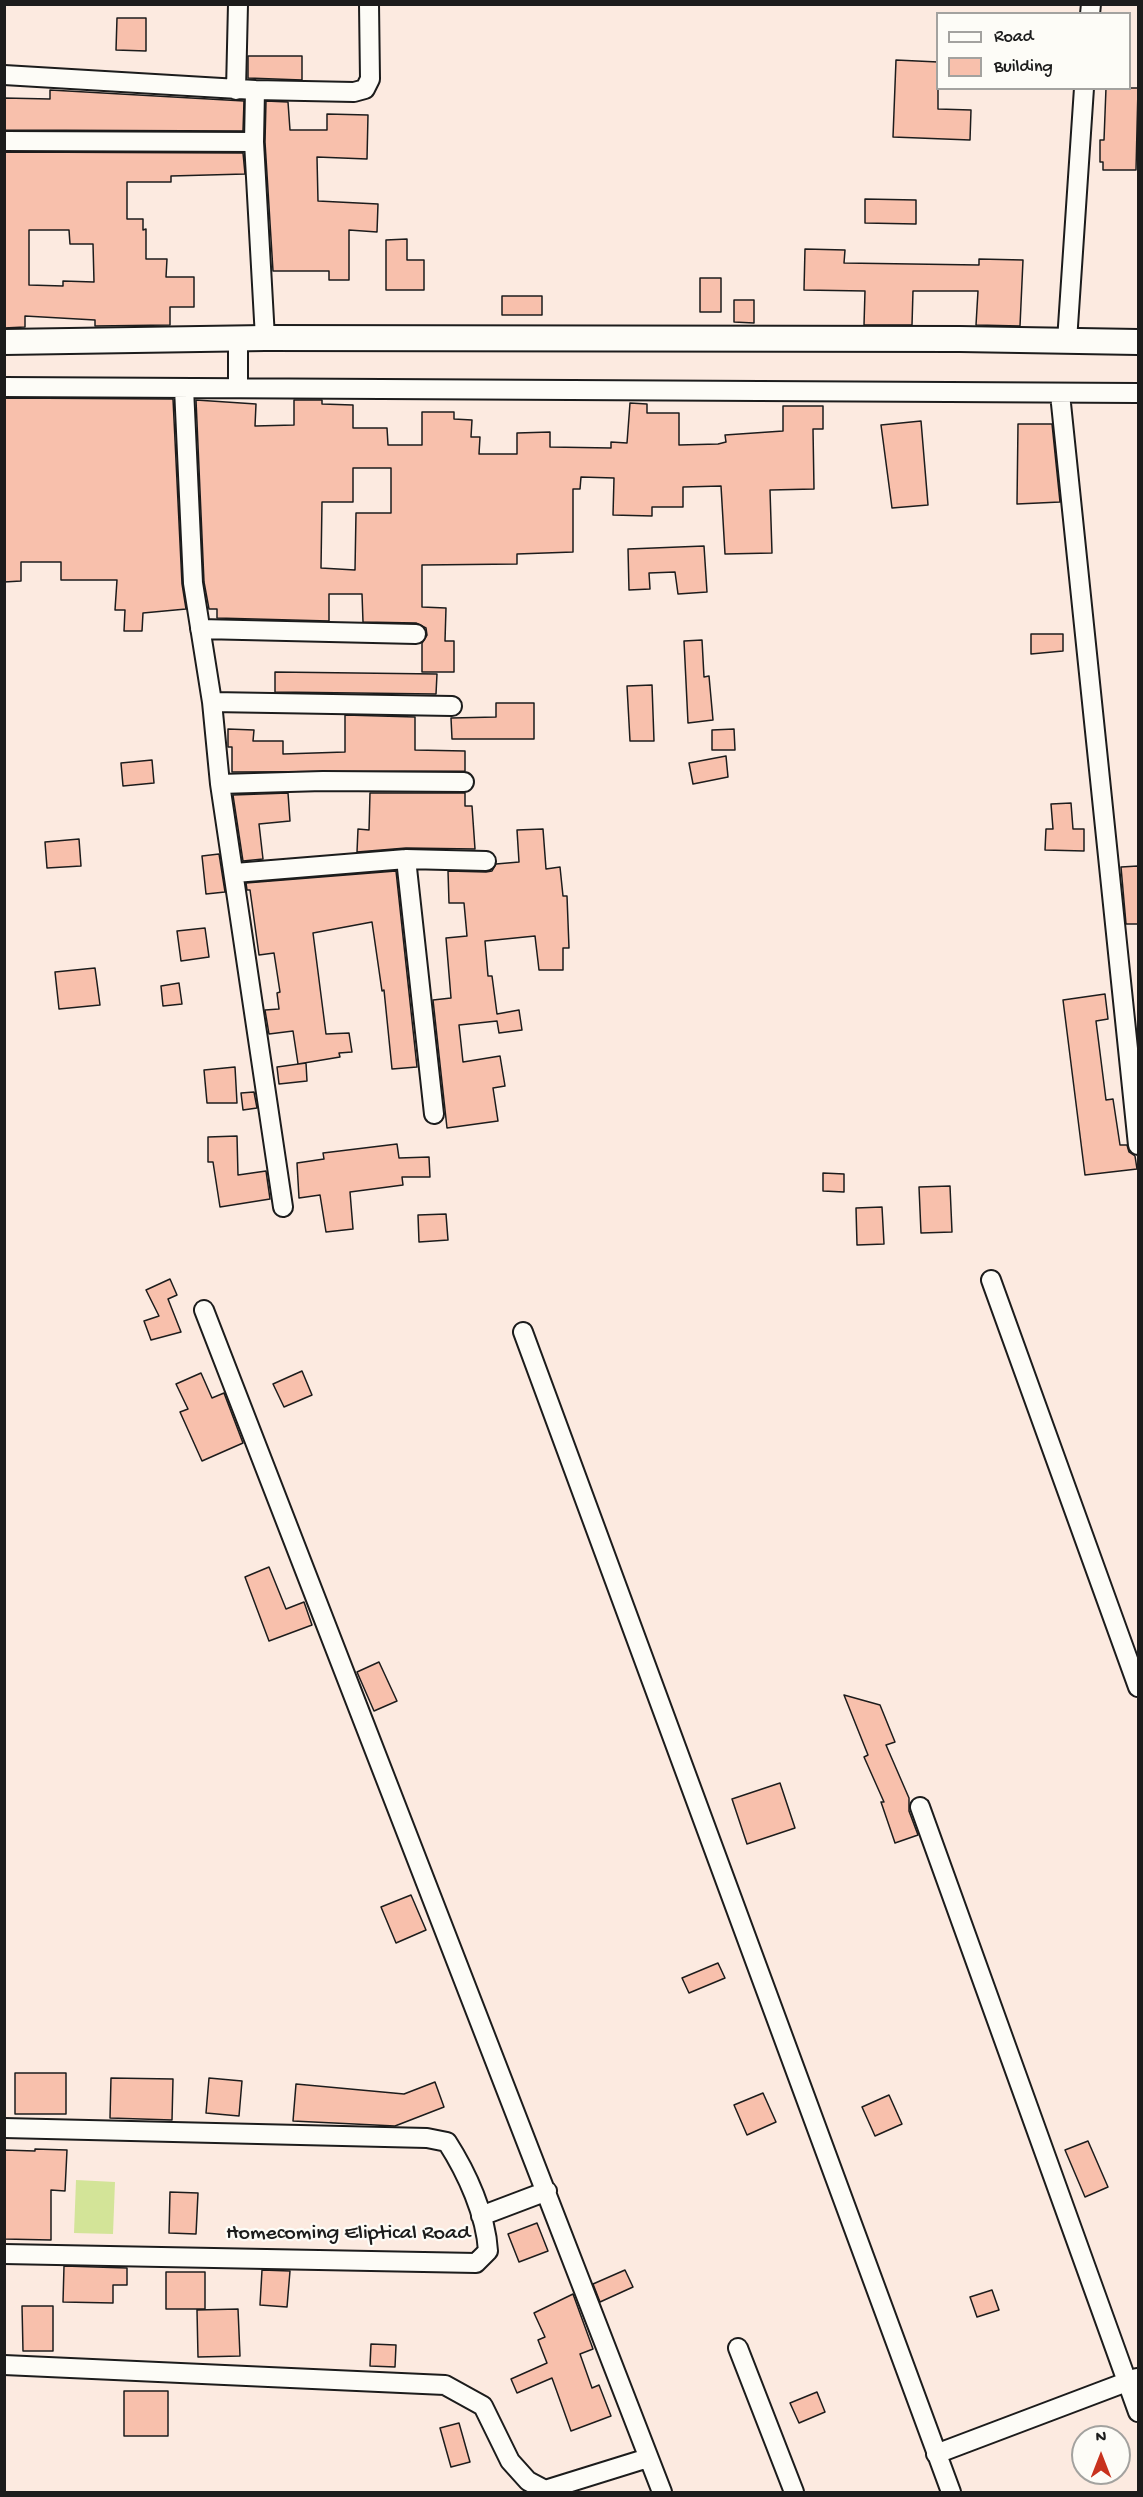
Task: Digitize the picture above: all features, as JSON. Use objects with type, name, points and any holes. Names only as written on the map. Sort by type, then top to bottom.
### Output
[{"type":"street","points":[[236,90],[238,4]]},
{"type":"street","points":[[4,75],[236,90],[354,93],[365,89],[370,79],[369,4]]},
{"type":"street","points":[[255,90],[254,142],[265,338]]},
{"type":"street","points":[[1067,341],[1084,90]]},
{"type":"street","points":[[4,141],[254,142]]},
{"type":"street","points":[[4,342],[238,346],[265,338],[1138,342]]},
{"type":"street","points":[[238,346],[238,384]]},
{"type":"street","points":[[4,387],[184,388],[238,384],[1138,393]]},
{"type":"street","points":[[184,388],[193,583],[212,702],[220,784],[283,1207]]},
{"type":"street","points":[[1060,394],[1138,1145]]},
{"type":"street","points":[[200,628],[416,634]]},
{"type":"street","points":[[212,702],[452,706]]},
{"type":"street","points":[[220,784],[323,781],[464,782]]},
{"type":"street","points":[[235,873],[406,859],[486,861]]},
{"type":"street","points":[[406,859],[434,1114]]},
{"type":"street","points":[[991,1280],[1138,1687]]},
{"type":"street","points":[[204,1310],[662,2493]]},
{"type":"street","points":[[523,1332],[951,2493]]},
{"type":"street","points":[[920,1807],[1133,2379],[1138,2412]]},
{"type":"street","name":"Homecoming Eliptical Road","points":[[4,2128],[427,2138],[447,2142],[459,2161],[481,2216],[487,2235],[488,2252],[476,2263],[4,2254]]},
{"type":"street","points":[[481,2216],[547,2191]]},
{"type":"street","points":[[738,2348],[794,2493]]},
{"type":"street","points":[[4,2365],[445,2385],[483,2406],[510,2461],[528,2481],[544,2491],[648,2458]]},
{"type":"street","points":[[936,2454],[1133,2379]]},
{"type":"green space","points":[[76,2180],[115,2182],[113,2234],[74,2233]]},
{"type":"building","points":[[117,18],[146,18],[146,51],[116,50]]},
{"type":"building","points":[[248,56],[302,56],[302,80],[248,78]]},
{"type":"building","points":[[896,60],[936,62],[938,109],[971,110],[970,140],[893,137]]},
{"type":"building","points":[[1138,88],[1136,170],[1103,170],[1103,162],[1100,162],[1100,140],[1104,140],[1106,90]]},
{"type":"building","points":[[50,90],[244,101],[243,131],[4,130],[4,98],[50,99]]},
{"type":"building","points":[[266,101],[288,102],[290,130],[327,130],[327,114],[368,115],[367,159],[317,157],[318,201],[378,204],[377,232],[349,230],[349,280],[329,280],[329,271],[273,271],[265,142]]},
{"type":"building","points":[[4,152],[243,153],[245,174],[171,176],[171,182],[127,182],[127,219],[143,219],[143,230],[146,229],[146,259],[167,259],[166,277],[194,277],[194,307],[170,307],[170,325],[95,326],[95,320],[25,316],[25,327],[4,328]],"holes":[[[29,230],[69,230],[70,244],[93,244],[94,282],[63,281],[63,286],[29,285]]]},
{"type":"building","points":[[865,199],[916,200],[916,224],[865,223]]},
{"type":"building","points":[[407,239],[407,260],[424,260],[424,290],[386,290],[386,240]]},
{"type":"building","points":[[805,249],[845,250],[844,263],[979,265],[979,259],[1023,260],[1020,326],[976,325],[978,291],[913,291],[912,325],[864,325],[865,291],[804,290]]},
{"type":"building","points":[[700,278],[721,278],[721,312],[700,312]]},
{"type":"building","points":[[502,296],[542,296],[542,315],[502,315]]},
{"type":"building","points":[[734,300],[754,300],[754,323],[734,322]]},
{"type":"building","points":[[4,398],[173,399],[182,584],[186,609],[143,613],[142,631],[124,631],[125,610],[115,610],[117,580],[61,580],[61,562],[21,562],[21,581],[4,582]]},
{"type":"building","points":[[196,400],[256,404],[255,426],[294,425],[294,400],[322,400],[322,404],[353,405],[353,428],[387,428],[388,445],[422,445],[422,412],[454,412],[454,419],[472,420],[471,437],[480,437],[479,454],[517,454],[517,433],[550,432],[550,447],[611,448],[611,442],[627,443],[630,403],[647,404],[647,413],[679,413],[679,445],[718,444],[726,442],[725,435],[783,431],[783,406],[823,406],[823,429],[813,429],[814,489],[770,490],[772,553],[725,554],[721,486],[683,487],[683,507],[652,507],[652,516],[613,515],[614,478],[581,477],[580,489],[573,489],[573,552],[517,554],[517,564],[422,565],[422,607],[446,608],[445,641],[454,641],[454,672],[422,672],[422,643],[427,635],[426,628],[416,623],[363,622],[362,594],[329,594],[329,621],[217,618],[217,609],[209,609],[204,582]],"holes":[[[353,468],[391,468],[391,513],[356,513],[355,570],[321,568],[322,502],[353,502]]]},
{"type":"building","points":[[921,421],[928,505],[892,508],[881,425]]},
{"type":"building","points":[[1018,424],[1052,424],[1060,502],[1017,504]]},
{"type":"building","points":[[704,546],[707,592],[678,594],[675,572],[649,573],[650,589],[629,590],[628,549]]},
{"type":"building","points":[[1031,634],[1063,634],[1063,651],[1031,654]]},
{"type":"building","points":[[702,640],[704,677],[709,676],[713,720],[688,723],[684,641]]},
{"type":"building","points":[[275,672],[437,674],[436,694],[275,692]]},
{"type":"building","points":[[652,685],[654,741],[630,741],[627,686]]},
{"type":"building","points":[[496,703],[534,703],[534,739],[452,739],[451,718],[496,717]]},
{"type":"building","points":[[345,715],[415,717],[415,750],[465,751],[465,771],[232,772],[232,747],[228,747],[228,729],[254,730],[253,741],[283,741],[283,754],[345,752]]},
{"type":"building","points":[[734,729],[735,750],[712,750],[712,730]]},
{"type":"building","points":[[726,756],[728,777],[693,784],[689,763]]},
{"type":"building","points":[[152,760],[154,783],[123,786],[121,763]]},
{"type":"building","points":[[288,793],[290,821],[259,824],[263,859],[243,861],[233,795]]},
{"type":"building","points":[[370,793],[465,793],[465,806],[472,806],[475,849],[406,848],[357,852],[358,829],[369,830]]},
{"type":"building","points":[[1071,803],[1073,829],[1084,829],[1084,851],[1045,850],[1046,829],[1053,829],[1051,804]]},
{"type":"building","points":[[543,829],[546,869],[560,867],[563,896],[567,896],[569,948],[563,948],[563,970],[539,970],[535,936],[485,941],[488,976],[492,976],[497,1014],[519,1010],[522,1030],[499,1033],[497,1021],[459,1025],[463,1062],[500,1056],[505,1086],[493,1088],[498,1121],[447,1128],[433,1000],[451,998],[446,938],[467,936],[464,903],[449,903],[448,871],[486,872],[492,871],[496,864],[519,862],[517,830]]},
{"type":"building","points":[[79,839],[81,866],[47,868],[45,842]]},
{"type":"building","points":[[219,854],[225,892],[206,894],[202,856]]},
{"type":"building","points":[[1138,866],[1138,924],[1126,924],[1121,867]]},
{"type":"building","points":[[396,871],[417,1067],[392,1069],[384,990],[382,991],[372,922],[313,933],[326,1034],[349,1033],[352,1052],[339,1053],[340,1057],[298,1064],[293,1031],[269,1034],[265,1010],[279,1009],[277,993],[280,992],[274,953],[259,955],[250,890],[247,890],[246,883]]},
{"type":"building","points":[[205,928],[209,957],[181,961],[177,931]]},
{"type":"building","points":[[95,968],[100,1005],[59,1009],[55,972]]},
{"type":"building","points":[[179,983],[182,1004],[163,1006],[161,986]]},
{"type":"building","points":[[1105,994],[1108,1019],[1096,1021],[1106,1100],[1113,1099],[1120,1145],[1127,1145],[1129,1152],[1135,1156],[1137,1169],[1085,1175],[1063,1000]]},
{"type":"building","points":[[306,1063],[307,1081],[279,1084],[277,1067]]},
{"type":"building","points":[[235,1067],[237,1103],[207,1103],[204,1070]]},
{"type":"building","points":[[254,1092],[257,1108],[243,1110],[241,1093]]},
{"type":"building","points":[[237,1136],[238,1175],[266,1171],[270,1199],[220,1207],[213,1162],[208,1162],[208,1137]]},
{"type":"building","points":[[397,1144],[399,1158],[429,1157],[430,1177],[402,1177],[403,1185],[350,1192],[353,1229],[326,1232],[320,1195],[299,1198],[297,1163],[324,1159],[323,1153]]},
{"type":"building","points":[[823,1173],[844,1174],[844,1192],[823,1191]]},
{"type":"building","points":[[950,1186],[952,1232],[921,1233],[919,1187]]},
{"type":"building","points":[[882,1207],[884,1244],[857,1245],[856,1208]]},
{"type":"building","points":[[446,1214],[448,1240],[419,1242],[418,1215]]},
{"type":"building","points":[[170,1279],[177,1295],[168,1299],[181,1332],[151,1340],[144,1321],[159,1316],[146,1290]]},
{"type":"building","points":[[302,1371],[312,1395],[284,1407],[273,1384]]},
{"type":"building","points":[[201,1373],[212,1398],[224,1393],[243,1443],[202,1461],[180,1412],[188,1409],[176,1384]]},
{"type":"building","points":[[269,1567],[286,1609],[304,1602],[312,1625],[269,1641],[245,1577]]},
{"type":"building","points":[[379,1662],[397,1701],[374,1711],[357,1672]]},
{"type":"building","points":[[844,1695],[880,1705],[895,1742],[886,1745],[909,1798],[909,1811],[918,1835],[895,1843],[881,1802],[884,1802],[864,1757],[868,1755]]},
{"type":"building","points":[[780,1783],[795,1828],[747,1844],[732,1799]]},
{"type":"building","points":[[411,1895],[426,1930],[396,1943],[381,1907]]},
{"type":"building","points":[[718,1963],[725,1978],[689,1993],[682,1978]]},
{"type":"building","points":[[15,2073],[66,2073],[66,2114],[15,2114]]},
{"type":"building","points":[[111,2078],[173,2079],[172,2120],[110,2118]]},
{"type":"building","points":[[209,2078],[242,2081],[239,2116],[206,2113]]},
{"type":"building","points":[[435,2082],[444,2107],[395,2126],[293,2121],[296,2084],[404,2094]]},
{"type":"building","points":[[763,2093],[776,2122],[747,2135],[734,2105]]},
{"type":"building","points":[[889,2095],[902,2124],[875,2136],[862,2107]]},
{"type":"building","points":[[1088,2141],[1108,2187],[1085,2197],[1065,2150]]},
{"type":"building","points":[[35,2149],[67,2150],[65,2191],[51,2190],[51,2240],[4,2239],[4,2150],[35,2151]]},
{"type":"building","points":[[170,2192],[198,2193],[196,2234],[169,2233]]},
{"type":"building","points":[[537,2223],[548,2251],[519,2262],[508,2234]]},
{"type":"building","points":[[64,2266],[127,2268],[127,2285],[113,2285],[113,2303],[63,2302]]},
{"type":"building","points":[[262,2270],[290,2271],[287,2307],[260,2305]]},
{"type":"building","points":[[625,2270],[633,2287],[600,2302],[593,2284]]},
{"type":"building","points":[[166,2272],[205,2272],[205,2309],[166,2309]]},
{"type":"building","points":[[992,2290],[999,2310],[977,2317],[970,2297]]},
{"type":"building","points":[[573,2294],[593,2349],[580,2354],[592,2388],[599,2385],[611,2416],[571,2431],[552,2378],[517,2393],[511,2379],[547,2363],[538,2340],[545,2337],[534,2313]]},
{"type":"building","points":[[22,2306],[53,2306],[53,2351],[23,2351]]},
{"type":"building","points":[[238,2309],[240,2356],[198,2357],[197,2310]]},
{"type":"building","points":[[371,2344],[396,2345],[395,2367],[370,2366]]},
{"type":"building","points":[[124,2391],[168,2391],[168,2436],[124,2436]]},
{"type":"building","points":[[817,2392],[825,2412],[799,2423],[790,2403]]},
{"type":"building","points":[[459,2423],[470,2462],[451,2467],[440,2428]]}]
